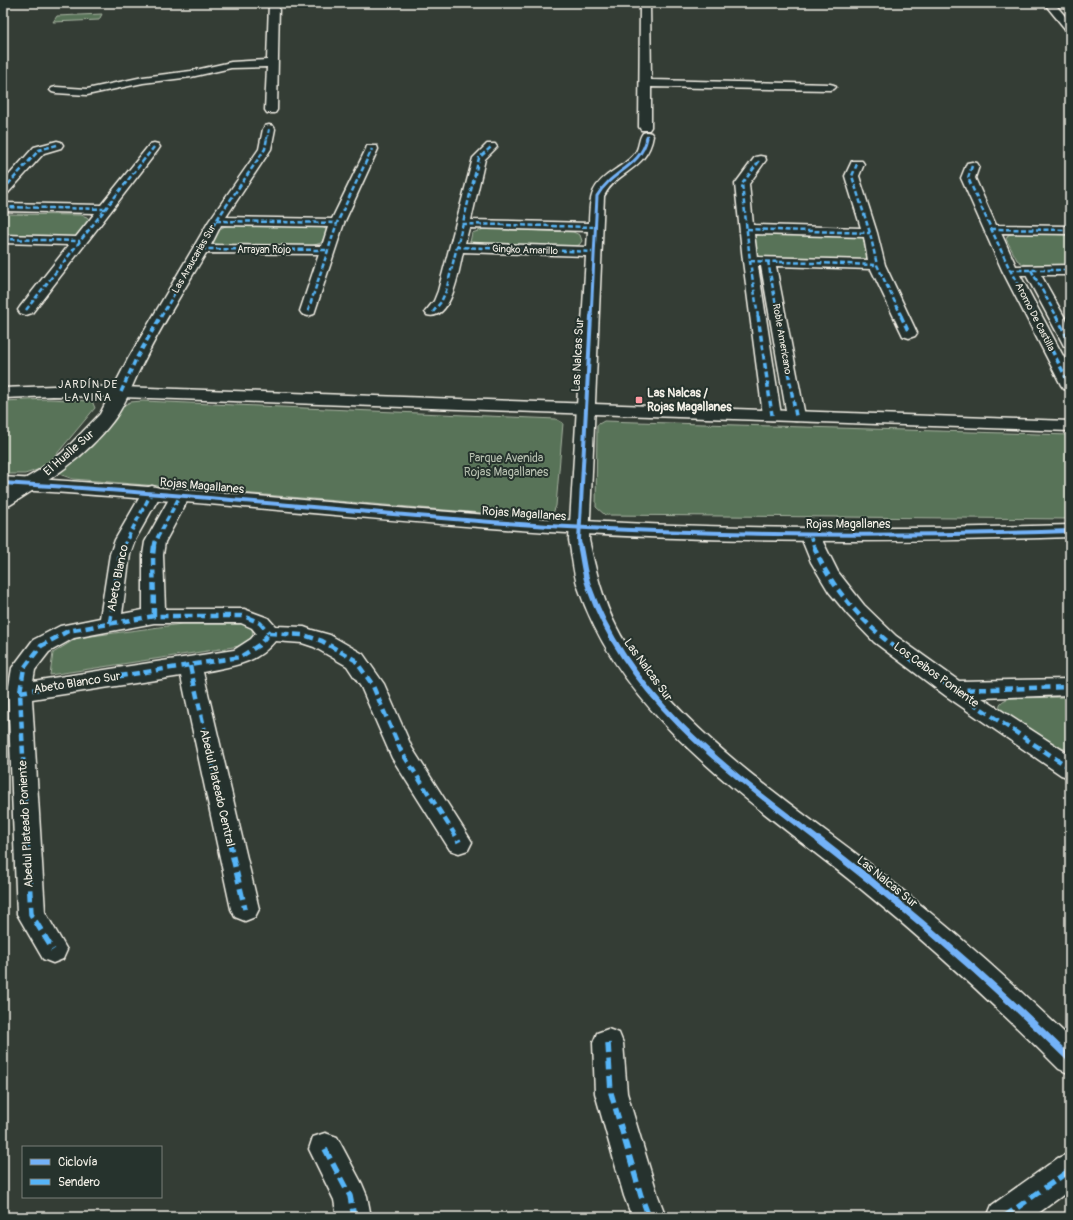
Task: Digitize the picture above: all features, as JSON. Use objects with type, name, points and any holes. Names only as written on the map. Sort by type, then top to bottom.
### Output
[{"type":"street","points":[[271,110],[274,3]]},
{"type":"street","name":"Las Nalcas Sur","points":[[645,3],[646,146],[639,158],[601,186],[597,196],[579,527],[583,566],[598,612],[623,657],[665,711],[694,740],[726,769],[826,845],[900,905],[966,962],[1070,1059]]},
{"type":"street","points":[[1050,3],[1070,28]]},
{"type":"street","points":[[56,90],[87,92],[143,80],[191,74],[231,65],[272,63]]},
{"type":"street","points":[[645,83],[830,87]]},
{"type":"street","name":"Las Araucarias Sur","points":[[121,392],[136,359],[216,221],[264,149],[270,129]]},
{"type":"street","points":[[3,190],[39,150],[57,145]]},
{"type":"street","points":[[26,310],[154,147]]},
{"type":"street","points":[[433,312],[441,302],[446,291],[479,158],[491,147]]},
{"type":"street","points":[[308,311],[337,223],[372,149]]},
{"type":"street","name":"Roble Americano","points":[[760,160],[742,184],[750,260],[772,415]]},
{"type":"street","points":[[857,164],[852,176],[870,234],[877,265],[909,333]]},
{"type":"street","name":"Aromo De Castilla","points":[[972,166],[968,178],[1010,270],[1070,385]]},
{"type":"street","points":[[3,207],[105,210]]},
{"type":"street","points":[[216,221],[337,223]]},
{"type":"street","points":[[462,224],[595,227]]},
{"type":"street","points":[[747,229],[870,234]]},
{"type":"street","points":[[991,229],[1070,230]]},
{"type":"street","points":[[3,239],[80,240]]},
{"type":"street","name":"Gingko Amarillo","points":[[456,247],[594,252]]},
{"type":"street","name":"Arrayan Rojo","points":[[201,249],[327,250]]},
{"type":"street","points":[[750,260],[877,265]]},
{"type":"street","name":"Roble Americano","points":[[768,261],[796,416]]},
{"type":"street","name":"Aromo De Castilla","points":[[1010,270],[1070,270]]},
{"type":"street","name":"Aromo De Castilla","points":[[1031,270],[1070,342]]},
{"type":"street","points":[[3,393],[59,391],[121,392],[1070,426]]},
{"type":"street","name":"El Hualle Sur","points":[[3,500],[58,466],[84,444],[107,417],[121,392]]},
{"type":"street","name":"Rojas Magallanes","points":[[3,483],[181,494],[426,517],[579,527],[810,534],[972,534],[1070,530]]},
{"type":"street","name":"Abeto Blanco","points":[[110,623],[120,554],[125,540],[152,492]]},
{"type":"street","points":[[154,616],[153,555],[155,542],[181,494]]},
{"type":"street","name":"Los Ceibos Poniente","points":[[810,534],[822,562],[844,596],[877,632],[954,690],[1070,768]]},
{"type":"street","name":"Abeto Blanco Sur","points":[[154,616],[244,616],[260,623],[268,633],[259,645],[240,657],[20,692],[24,668],[41,646],[68,631],[154,616]]},
{"type":"street","points":[[268,633],[304,635],[322,641],[355,660],[372,684],[401,751],[460,842]]},
{"type":"street","name":"Abedul Plateado Central","points":[[190,666],[245,909]]},
{"type":"street","points":[[954,690],[1070,687]]},
{"type":"street","name":"Abedul Plateado Poniente","points":[[20,692],[31,914],[53,950]]},
{"type":"street","points":[[608,1044],[611,1094],[641,1196],[649,1217]]},
{"type":"street","points":[[325,1149],[350,1196],[354,1217]]},
{"type":"street","points":[[1004,1217],[1070,1170]]},
{"type":"green space","points":[[102,14],[99,20],[53,22],[57,16]]},
{"type":"green space","points":[[3,214],[81,215],[87,217],[89,220],[79,235],[73,238],[3,240]]},
{"type":"green space","points":[[228,225],[322,227],[327,230],[327,233],[321,243],[308,247],[221,245],[212,243],[217,232]]},
{"type":"green space","points":[[484,229],[573,232],[580,235],[582,241],[579,245],[568,248],[481,245],[470,242],[472,233]]},
{"type":"green space","points":[[759,233],[860,236],[866,239],[869,260],[763,258],[755,255],[752,237]]},
{"type":"green space","points":[[1016,233],[1070,235],[1070,267],[1034,266],[1023,264],[1017,260],[1006,239],[1008,235]]},
{"type":"green space","points":[[49,399],[92,401],[95,408],[46,467],[25,474],[3,474],[3,401]]},
{"type":"green space","name":"Parque Avenida Rojas Magallanes","points":[[143,401],[556,419],[563,423],[556,506],[553,513],[541,518],[73,479],[59,474],[101,435],[123,406],[130,402]]},
{"type":"green space","points":[[604,421],[1070,435],[1070,519],[605,515],[596,507],[597,425]]},
{"type":"green space","points":[[182,624],[252,624],[253,644],[50,675],[53,653],[77,638]]},
{"type":"green space","points":[[1070,697],[1070,750],[1053,745],[1035,735],[1002,714],[1000,711],[1001,703],[1011,698]]},
{"type":"marked path","points":[[121,392],[136,359],[216,221],[265,149],[269,129]]},
{"type":"marked path","points":[[3,190],[39,150],[57,145]]},
{"type":"marked path","points":[[26,310],[154,147]]},
{"type":"marked path","points":[[433,312],[441,302],[446,291],[479,158],[491,147]]},
{"type":"marked path","points":[[308,311],[337,223],[372,149]]},
{"type":"marked path","points":[[760,160],[742,184],[750,261],[772,415]]},
{"type":"marked path","points":[[857,164],[852,176],[870,233],[877,265],[909,333]]},
{"type":"marked path","points":[[972,166],[968,178],[1010,270],[1070,385]]},
{"type":"marked path","points":[[3,207],[105,209]]},
{"type":"marked path","points":[[216,221],[337,223]]},
{"type":"marked path","points":[[462,224],[595,227]]},
{"type":"marked path","points":[[747,229],[870,233]]},
{"type":"marked path","points":[[991,229],[1070,230]]},
{"type":"marked path","points":[[3,239],[80,241]]},
{"type":"marked path","points":[[456,247],[594,252]]},
{"type":"marked path","points":[[201,249],[327,250]]},
{"type":"marked path","points":[[750,261],[877,265]]},
{"type":"marked path","points":[[768,261],[796,416]]},
{"type":"marked path","points":[[1010,270],[1070,270]]},
{"type":"marked path","points":[[1031,270],[1070,342]]},
{"type":"marked path","points":[[110,623],[120,554],[125,540],[152,492]]},
{"type":"marked path","points":[[154,616],[153,555],[155,542],[181,494]]},
{"type":"marked path","points":[[810,535],[821,562],[837,587],[866,621],[882,636],[901,652],[962,696],[1070,768]]},
{"type":"marked path","points":[[53,950],[31,914],[20,692],[24,668],[41,646],[68,631],[154,616],[244,616],[260,623],[269,633]]},
{"type":"marked path","points":[[269,633],[304,635],[322,641],[355,660],[372,684],[401,751],[459,842]]},
{"type":"marked path","points":[[20,692],[240,657],[259,645],[269,633]]},
{"type":"marked path","points":[[190,666],[245,909]]},
{"type":"marked path","points":[[954,690],[1070,687]]},
{"type":"marked path","points":[[608,1043],[611,1093],[641,1196],[649,1217]]},
{"type":"marked path","points":[[325,1149],[350,1196],[354,1217]]},
{"type":"marked path","points":[[1004,1217],[1070,1170]]},
{"type":"cycle path","points":[[647,136],[645,147],[640,156],[609,180],[602,187],[597,196],[579,540],[588,586],[606,629],[631,668],[661,705],[695,739],[768,801],[916,918],[1005,997],[1070,1059]]},
{"type":"cycle path","points":[[3,483],[123,490],[479,521],[627,530],[848,535],[922,535],[1070,531]]},
{"type":"place","name":"Las Nalcas / Rojas Magallanes","points":[[639,400]]},
{"type":"district","name":"JARDÍN DE LA VIÑA","points":[[88,390]]}]
